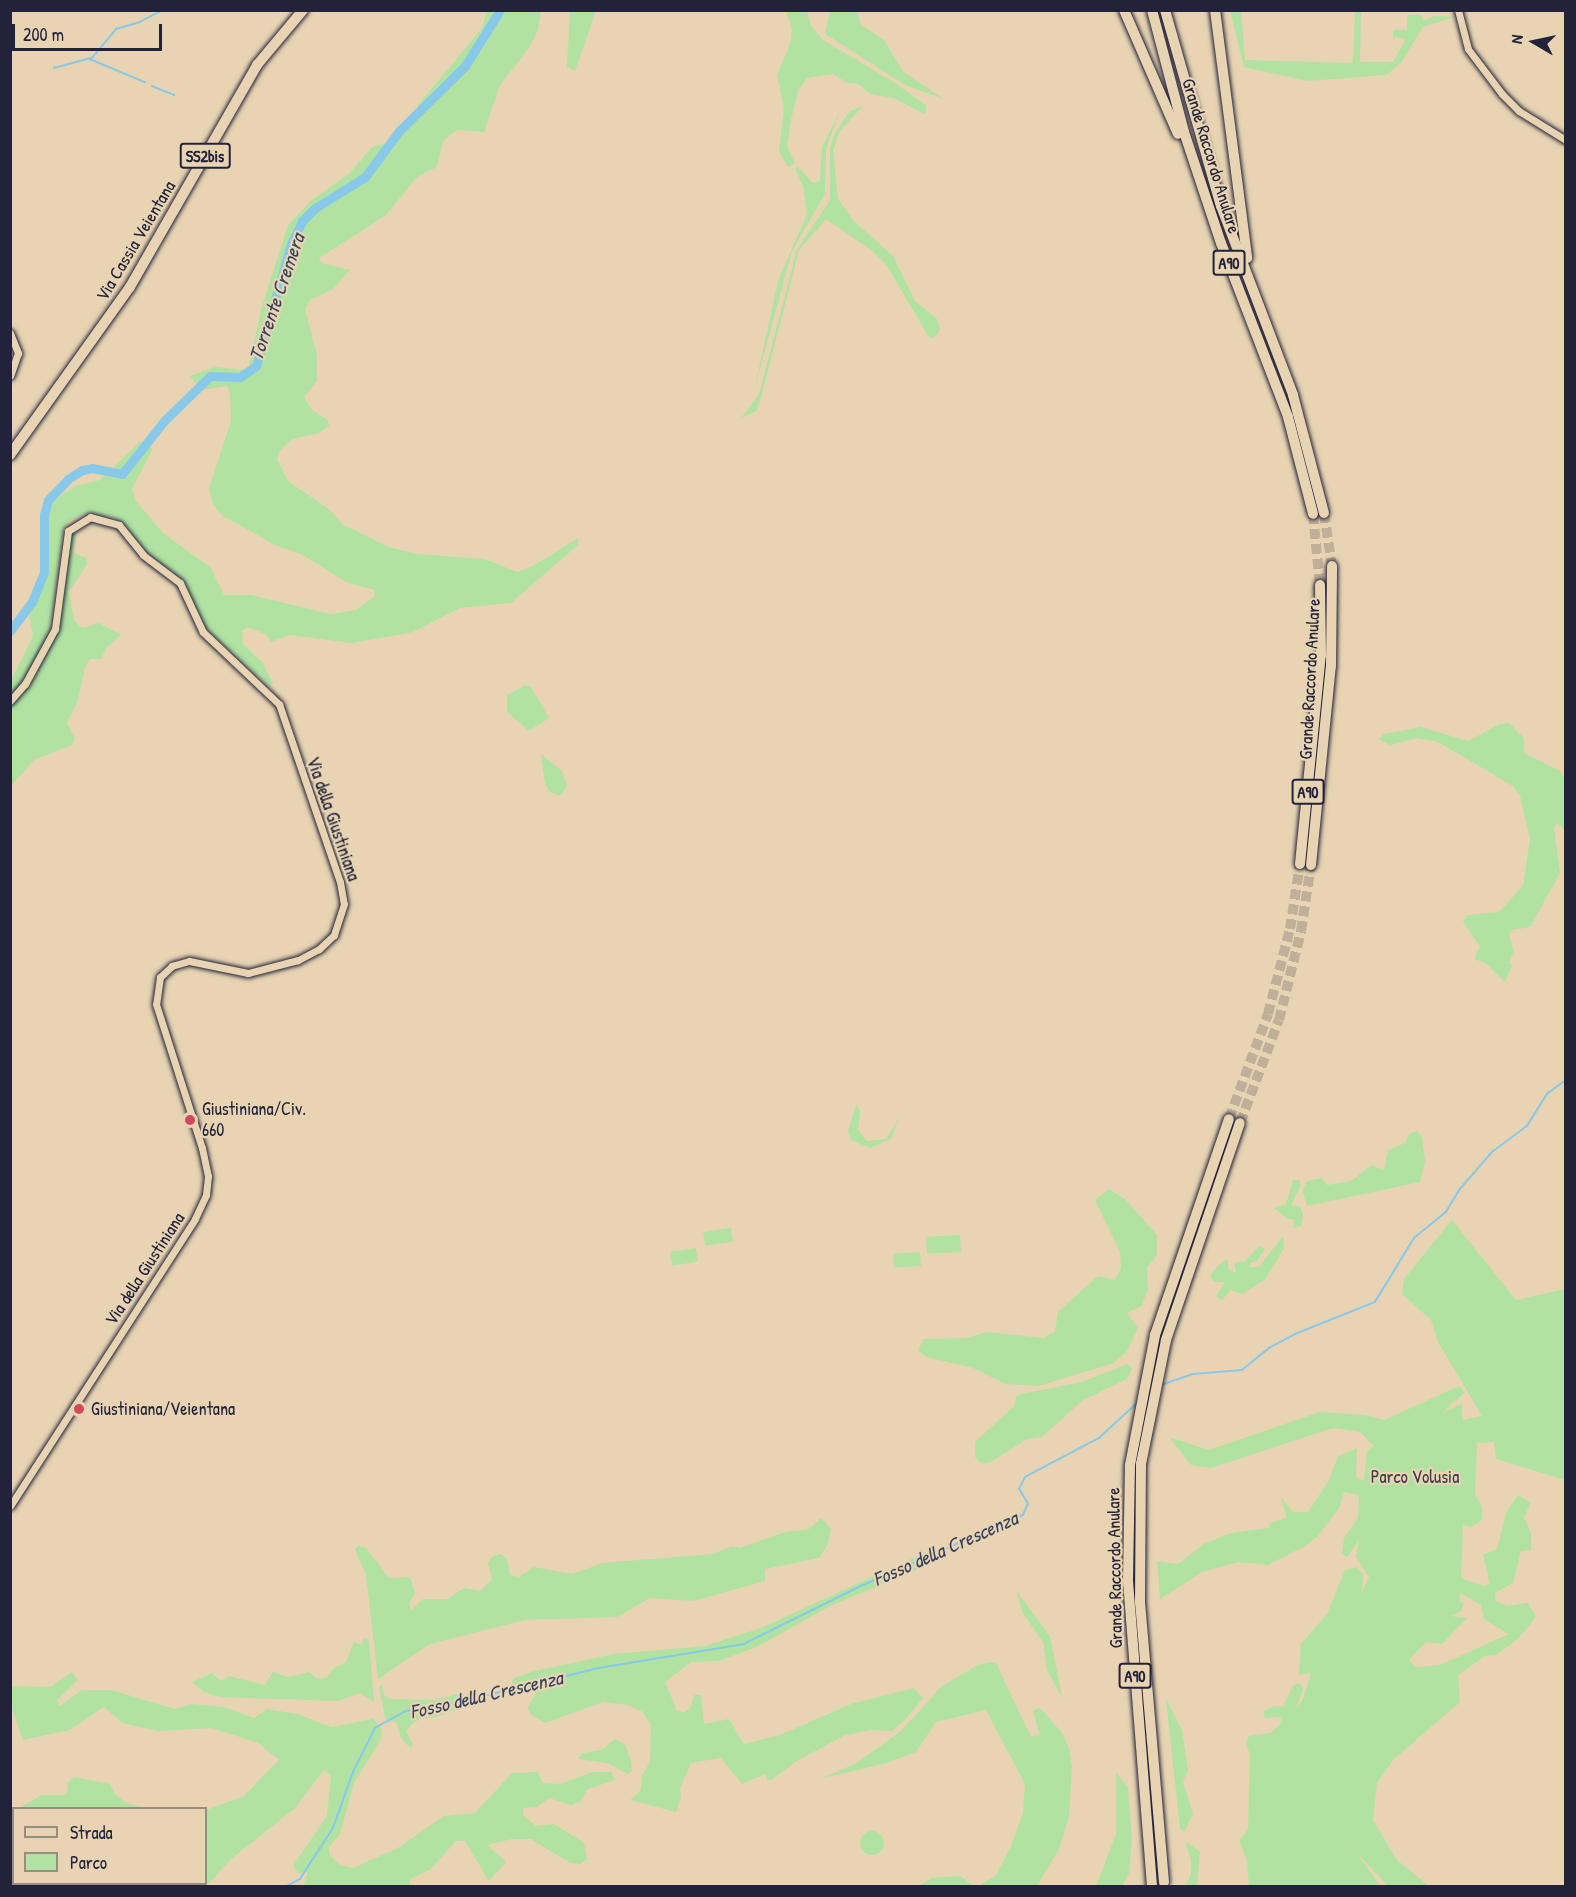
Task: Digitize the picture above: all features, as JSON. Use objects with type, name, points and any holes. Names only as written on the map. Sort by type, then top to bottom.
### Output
[{"type":"highway","name":"Via Cassia Veientana","points":[[10,443],[110,311],[235,88],[293,10]]},
{"type":"highway","name":"Via Cassia Veientana","points":[[10,455],[110,311],[255,69],[303,10]]},
{"type":"highway","points":[[1124,10],[1150,64],[1221,243]]},
{"type":"highway","name":"Grande Raccordo Anulare","points":[[1152,10],[1184,132],[1221,243],[1288,417],[1319,513],[1293,395],[1200,142],[1165,10]]},
{"type":"highway","points":[[1213,10],[1218,29],[1235,191],[1258,302]]},
{"type":"highway","name":"Grande Raccordo Anulare","points":[[1320,585],[1321,655],[1306,864],[1331,666],[1332,566]]},
{"type":"highway","name":"Grande Raccordo Anulare","points":[[1152,1887],[1128,1580],[1136,1464],[1177,1286],[1229,1119]]},
{"type":"highway","name":"Grande Raccordo Anulare","points":[[1177,1286],[1240,1123]]},
{"type":"highway","name":"Grande Raccordo Anulare","points":[[1136,1464],[1140,1602],[1164,1882]]},
{"type":"street","points":[[1458,10],[1468,49],[1488,78],[1519,111],[1566,140]]},
{"type":"street","points":[[10,333],[18,353],[10,376]]},
{"type":"street","name":"Via della Giustiniana","points":[[10,701],[26,684],[55,629],[68,531],[90,517],[119,525],[141,553],[180,583],[202,630],[278,702],[341,885],[344,904],[339,925],[330,940],[298,960],[248,973],[189,961],[172,966],[160,977],[156,1004],[202,1148],[208,1176],[206,1195],[195,1219],[10,1506]]},
{"type":"green space","points":[[487,11],[541,11],[538,30],[529,48],[500,85],[484,132],[457,130],[443,141],[437,167],[417,177],[386,215],[319,258],[321,263],[350,270],[333,289],[310,300],[305,309],[317,355],[317,381],[304,397],[312,410],[328,420],[329,426],[319,433],[293,439],[279,451],[277,459],[288,481],[330,510],[342,524],[389,547],[417,554],[485,559],[517,572],[533,566],[578,538],[578,545],[511,603],[460,608],[413,632],[352,643],[289,635],[271,642],[267,635],[248,627],[242,631],[243,644],[263,663],[273,684],[270,687],[202,625],[181,579],[147,553],[122,522],[113,517],[84,514],[69,521],[63,531],[50,631],[27,676],[11,697],[11,681],[33,636],[28,609],[49,561],[41,542],[52,502],[75,486],[100,480],[140,442],[150,444],[152,450],[132,489],[136,501],[163,533],[210,567],[224,595],[251,595],[331,614],[356,610],[374,597],[375,590],[348,583],[301,554],[277,546],[223,516],[213,505],[209,488],[231,421],[230,394],[227,386],[201,390],[190,376],[215,367],[242,370],[249,367],[261,310],[288,225],[312,200],[350,173],[372,147],[386,143],[416,114],[418,105],[482,28]]},
{"type":"green space","points":[[570,11],[596,11],[575,71],[567,67]]},
{"type":"green space","points":[[786,11],[807,11],[811,26],[823,40],[892,81],[926,105],[924,114],[894,98],[870,94],[858,84],[847,83],[833,74],[807,78],[798,91],[791,120],[787,146],[795,163],[788,167],[779,151],[784,108],[777,75],[791,41],[792,28]]},
{"type":"green space","points":[[830,11],[858,11],[860,24],[885,41],[903,72],[944,99],[907,86],[825,34]]},
{"type":"green space","points":[[1230,11],[1241,11],[1245,60],[1353,63],[1355,11],[1361,11],[1360,62],[1393,62],[1406,39],[1393,37],[1393,30],[1407,30],[1407,15],[1422,15],[1423,21],[1434,16],[1454,17],[1423,27],[1402,61],[1387,75],[1308,81],[1244,67]]},
{"type":"green space","points":[[863,106],[840,131],[833,150],[838,199],[853,220],[893,256],[915,301],[937,319],[940,330],[934,338],[929,337],[887,266],[870,249],[826,219],[799,250],[761,398],[756,411],[741,418],[759,394],[797,250],[830,200],[830,148],[835,133],[850,111]]},
{"type":"green space","points":[[840,112],[826,148],[825,194],[792,251],[755,387],[778,281],[807,214],[803,186],[795,169],[797,166],[813,183],[820,181],[822,147]]},
{"type":"green space","points":[[73,527],[78,528],[73,552],[86,558],[87,564],[69,592],[74,620],[82,628],[99,623],[121,635],[107,647],[101,659],[90,659],[85,667],[78,700],[67,723],[75,738],[72,745],[34,760],[11,786],[11,704],[29,681],[57,631],[63,554]]},
{"type":"green space","points":[[526,685],[531,687],[549,718],[529,731],[507,712],[507,695]]},
{"type":"green space","points":[[1509,723],[1524,738],[1524,753],[1560,771],[1565,779],[1566,831],[1557,823],[1554,828],[1560,873],[1530,927],[1512,930],[1509,935],[1514,950],[1509,963],[1512,966],[1505,982],[1486,963],[1474,959],[1480,947],[1463,921],[1468,915],[1499,912],[1523,886],[1530,839],[1520,796],[1513,786],[1438,742],[1418,738],[1390,745],[1379,739],[1384,734],[1421,727],[1468,741],[1500,724]]},
{"type":"green space","points":[[541,754],[562,771],[567,786],[561,796],[550,792],[545,784]]},
{"type":"green space","points":[[856,1105],[860,1111],[858,1130],[867,1141],[886,1139],[899,1118],[891,1139],[870,1148],[851,1140],[848,1131]]},
{"type":"green space","points":[[1417,1131],[1422,1137],[1425,1161],[1420,1182],[1307,1206],[1302,1190],[1308,1181],[1322,1178],[1327,1185],[1351,1181],[1372,1165],[1384,1171],[1388,1150],[1405,1143],[1409,1134]]},
{"type":"green space","points":[[1293,1180],[1299,1180],[1301,1185],[1291,1205],[1300,1206],[1303,1214],[1301,1226],[1293,1228],[1294,1219],[1288,1219],[1274,1208],[1286,1204]]},
{"type":"green space","points":[[1109,1189],[1126,1200],[1157,1235],[1157,1255],[1147,1268],[1148,1290],[1141,1306],[1127,1313],[1138,1328],[1127,1351],[1114,1363],[1039,1386],[1005,1384],[973,1368],[926,1357],[918,1350],[924,1339],[966,1338],[987,1332],[1044,1338],[1055,1331],[1058,1312],[1098,1276],[1114,1280],[1121,1269],[1120,1252],[1095,1200]]},
{"type":"green space","name":"Parco Volusia","points":[[1452,1220],[1516,1300],[1565,1289],[1565,1480],[1496,1459],[1494,1442],[1477,1443],[1475,1494],[1482,1507],[1482,1520],[1471,1527],[1463,1525],[1461,1578],[1483,1586],[1490,1584],[1483,1555],[1497,1549],[1507,1510],[1518,1495],[1531,1503],[1524,1517],[1531,1534],[1531,1550],[1521,1551],[1513,1583],[1495,1593],[1495,1601],[1507,1606],[1528,1603],[1536,1617],[1518,1639],[1496,1655],[1485,1656],[1458,1675],[1460,1702],[1394,1759],[1377,1783],[1373,1820],[1397,1860],[1429,1886],[1388,1886],[1357,1853],[1380,1886],[1249,1886],[1247,1861],[1239,1840],[1248,1830],[1250,1755],[1246,1743],[1248,1736],[1271,1733],[1280,1724],[1282,1717],[1265,1718],[1263,1711],[1273,1706],[1283,1707],[1293,1685],[1300,1683],[1303,1689],[1296,1709],[1303,1699],[1311,1673],[1299,1675],[1301,1644],[1327,1614],[1345,1570],[1357,1567],[1363,1574],[1362,1592],[1369,1577],[1356,1557],[1359,1540],[1347,1557],[1342,1554],[1344,1538],[1358,1518],[1359,1495],[1344,1492],[1339,1508],[1318,1536],[1305,1546],[1268,1565],[1238,1562],[1202,1572],[1160,1599],[1157,1561],[1178,1564],[1204,1544],[1231,1533],[1269,1528],[1269,1524],[1287,1517],[1280,1496],[1293,1512],[1308,1512],[1328,1482],[1338,1457],[1357,1448],[1356,1477],[1364,1481],[1367,1451],[1374,1446],[1360,1432],[1333,1428],[1211,1468],[1191,1465],[1169,1437],[1209,1450],[1320,1412],[1365,1415],[1384,1420],[1459,1386],[1465,1392],[1443,1412],[1462,1404],[1462,1420],[1482,1416],[1438,1342],[1431,1320],[1402,1294],[1404,1279]],"holes":[[[1460,1593],[1481,1605],[1484,1619],[1509,1634],[1440,1665],[1416,1667],[1409,1660],[1426,1642],[1442,1644],[1467,1618],[1451,1616],[1461,1611],[1464,1603],[1460,1601]]]},
{"type":"green space","points":[[731,1228],[733,1242],[705,1246],[703,1232]]},
{"type":"green space","points":[[960,1235],[961,1252],[927,1254],[926,1237]]},
{"type":"green space","points":[[1283,1236],[1284,1248],[1265,1280],[1242,1294],[1231,1290],[1222,1300],[1216,1296],[1225,1282],[1214,1282],[1210,1275],[1223,1261],[1228,1260],[1228,1269],[1236,1273],[1234,1263],[1245,1261],[1260,1246],[1265,1249],[1257,1261],[1250,1263],[1250,1267],[1259,1267]]},
{"type":"green space","points":[[696,1248],[698,1262],[672,1265],[670,1252]]},
{"type":"green space","points":[[920,1252],[921,1266],[894,1268],[893,1254]]},
{"type":"green space","points":[[1128,1364],[1132,1368],[1127,1379],[1083,1400],[1042,1437],[1027,1439],[991,1462],[982,1464],[975,1457],[975,1442],[1014,1406],[1017,1395],[1081,1382]]},
{"type":"green space","points":[[821,1518],[831,1529],[828,1544],[819,1558],[765,1569],[765,1581],[693,1601],[650,1598],[617,1617],[525,1620],[430,1644],[378,1679],[366,1575],[355,1549],[359,1546],[366,1548],[389,1578],[410,1577],[415,1593],[409,1604],[411,1610],[423,1599],[447,1599],[464,1588],[480,1591],[492,1579],[488,1563],[493,1556],[501,1554],[507,1559],[510,1574],[518,1578],[534,1567],[573,1574],[602,1563],[713,1554],[732,1546],[740,1548],[785,1532],[809,1529]]},
{"type":"green space","points":[[933,1549],[940,1556],[936,1562],[830,1606],[759,1646],[719,1661],[691,1662],[665,1682],[677,1711],[685,1712],[691,1707],[694,1695],[701,1695],[704,1724],[729,1719],[744,1744],[780,1735],[851,1704],[914,1688],[923,1698],[905,1720],[892,1731],[870,1730],[843,1736],[795,1762],[772,1780],[767,1780],[765,1774],[742,1784],[721,1758],[691,1763],[680,1788],[681,1797],[676,1812],[630,1800],[641,1790],[642,1776],[650,1762],[651,1725],[643,1712],[628,1705],[603,1702],[545,1723],[531,1715],[528,1707],[537,1692],[514,1693],[510,1688],[514,1678],[535,1671],[614,1654],[705,1646],[761,1628]]},
{"type":"green space","points":[[1017,1592],[1050,1636],[1062,1697],[1047,1671],[1043,1642],[1022,1612]]},
{"type":"green space","points":[[364,1638],[369,1640],[374,1702],[360,1693],[339,1701],[220,1697],[204,1692],[192,1682],[212,1673],[221,1681],[228,1676],[265,1685],[273,1672],[288,1677],[309,1672],[318,1679],[327,1678],[333,1669],[346,1662],[354,1642],[362,1645]]},
{"type":"green space","points":[[996,1663],[1031,1737],[1040,1735],[1034,1710],[1040,1708],[1063,1734],[1069,1748],[1072,1766],[1069,1816],[1059,1849],[1037,1886],[979,1886],[996,1875],[1011,1846],[1023,1813],[1025,1784],[986,1710],[936,1722],[916,1752],[887,1763],[820,1779],[857,1763],[902,1730],[942,1686],[978,1665]]},
{"type":"green space","points":[[72,1672],[78,1680],[57,1700],[60,1706],[82,1690],[111,1690],[175,1709],[192,1704],[224,1707],[254,1718],[267,1709],[297,1714],[331,1727],[373,1719],[382,1730],[381,1739],[354,1783],[340,1834],[329,1847],[329,1854],[340,1865],[353,1868],[398,1848],[444,1816],[475,1813],[512,1773],[538,1772],[543,1783],[560,1784],[593,1772],[611,1772],[615,1780],[588,1789],[580,1802],[571,1805],[549,1798],[537,1807],[523,1808],[523,1815],[536,1826],[554,1824],[584,1843],[587,1859],[581,1864],[570,1863],[531,1839],[512,1839],[487,1845],[506,1862],[489,1881],[465,1841],[456,1841],[431,1869],[410,1879],[410,1886],[303,1886],[308,1872],[298,1873],[293,1866],[327,1816],[331,1776],[324,1770],[295,1808],[231,1859],[207,1886],[154,1886],[207,1885],[207,1810],[244,1796],[279,1760],[258,1743],[212,1728],[159,1731],[122,1723],[104,1707],[70,1730],[23,1740],[11,1706],[11,1686],[51,1687]]},
{"type":"green space","points":[[382,1685],[384,1695],[391,1699],[434,1700],[458,1694],[464,1699],[464,1707],[433,1718],[422,1717],[411,1725],[406,1731],[413,1745],[410,1748],[401,1738],[397,1723],[385,1719],[379,1686]]},
{"type":"green space","points":[[1166,1699],[1182,1730],[1188,1771],[1183,1781],[1193,1814],[1184,1832],[1180,1829]]},
{"type":"green space","points":[[615,1739],[625,1745],[631,1761],[632,1771],[628,1774],[607,1763],[578,1759],[581,1754],[603,1749]]},
{"type":"green space","points":[[1116,1773],[1128,1787],[1132,1838],[1129,1873],[1122,1886],[1096,1886],[1116,1834]]},
{"type":"green space","points":[[74,1777],[110,1784],[115,1794],[126,1803],[142,1807],[21,1807],[42,1795],[63,1795],[68,1791],[67,1783]]},
{"type":"green space","points":[[872,1831],[881,1834],[884,1843],[881,1852],[872,1855],[863,1852],[860,1843],[863,1834]]},
{"type":"green space","points":[[1185,1841],[1200,1852],[1197,1886],[1186,1884],[1191,1875],[1191,1860]]},
{"type":"green space","points":[[960,1876],[974,1886],[919,1886],[932,1878]]},
{"type":"waterway","points":[[54,68],[92,58],[116,29],[140,22],[163,10]]},
{"type":"waterway","name":"Torrente Cremera","points":[[10,631],[32,602],[44,572],[44,515],[48,500],[68,479],[82,470],[92,468],[122,474],[164,421],[210,376],[240,377],[256,366],[291,244],[302,221],[315,208],[365,177],[399,131],[465,66],[500,10]]},
{"type":"waterway","points":[[90,59],[145,82]]},
{"type":"waterway","points":[[152,86],[174,95]]},
{"type":"waterway","name":"Fosso della Crescenza","points":[[1161,1385],[1193,1374],[1242,1370],[1269,1348],[1295,1334],[1375,1302],[1414,1238],[1446,1212],[1460,1189],[1492,1152],[1527,1126],[1548,1093],[1566,1080]]},
{"type":"waterway","name":"Fosso della Crescenza","points":[[287,1886],[300,1879],[333,1828],[353,1772],[375,1728],[406,1711],[443,1706],[599,1668],[744,1644],[861,1586],[1023,1515],[1028,1504],[1019,1489],[1025,1477],[1099,1438],[1138,1402]]},
{"type":"tunnel","points":[[1324,513],[1332,566]]},
{"type":"tunnel","points":[[1313,514],[1320,585]]},
{"type":"tunnel","points":[[1229,1119],[1268,1014],[1290,929],[1300,864]]},
{"type":"tunnel","points":[[1240,1123],[1279,1020],[1301,931],[1311,865]]},
{"type":"place","name":"Giustiniana/Civ. 660","points":[[190,1120]]},
{"type":"place","name":"Giustiniana/Veientana","points":[[79,1409]]}]
